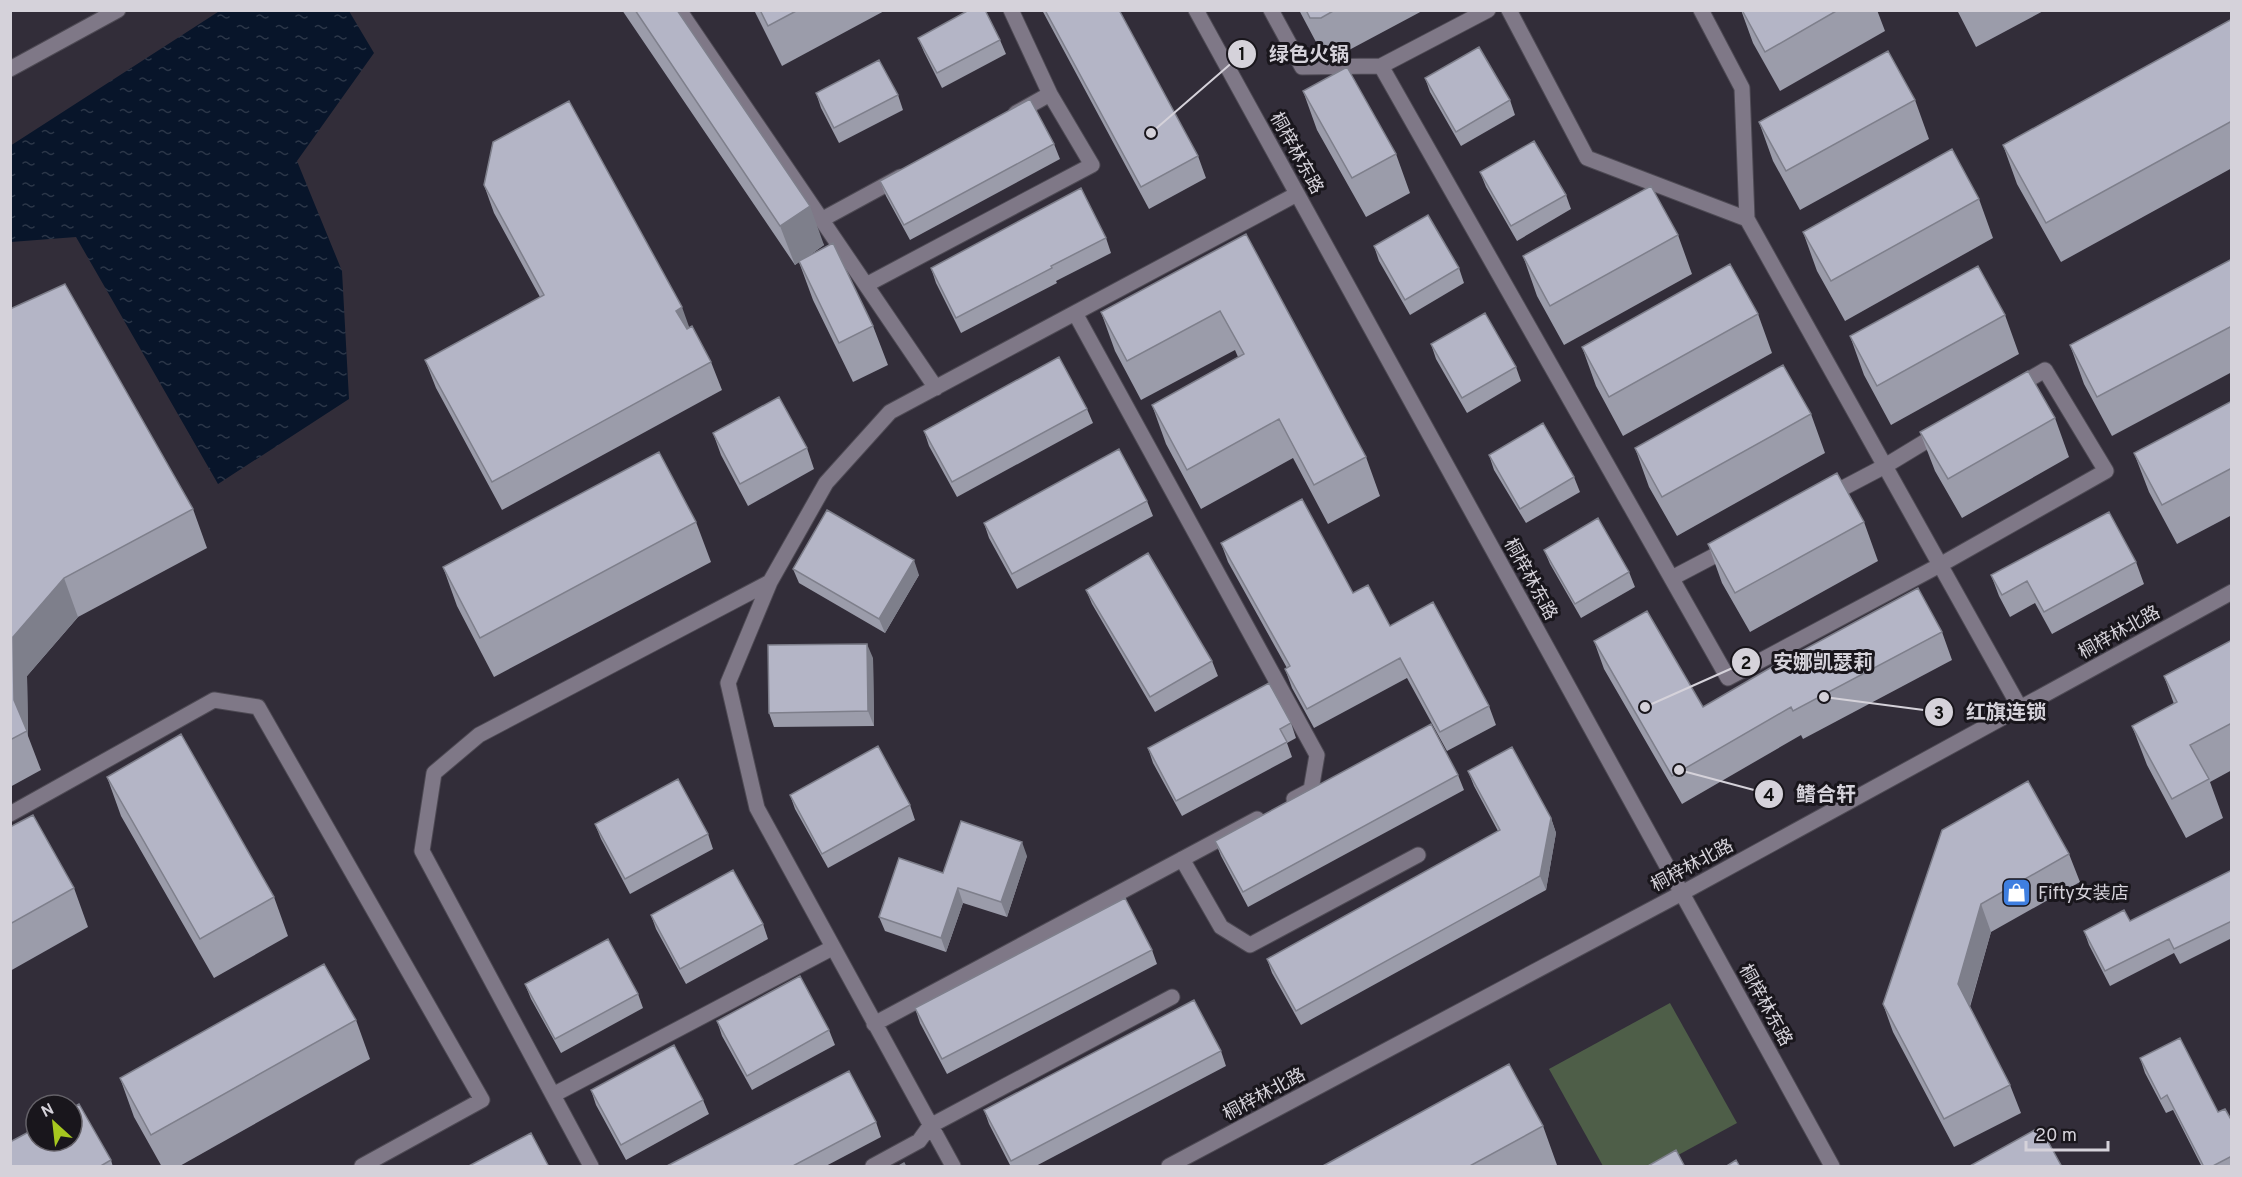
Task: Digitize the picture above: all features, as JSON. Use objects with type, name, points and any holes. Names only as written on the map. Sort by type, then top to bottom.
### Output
[{"type":"street","points":[[10,69],[118,10]]},
{"type":"street","points":[[679,10],[936,388]]},
{"type":"street","points":[[866,285],[1092,165],[1050,94],[1011,10]]},
{"type":"street","name":"桐梓林东路","points":[[1196,10],[1832,1167]]},
{"type":"street","points":[[1271,10],[1302,67],[1381,66],[1488,10]]},
{"type":"street","points":[[1509,10],[1587,158],[1747,219]]},
{"type":"street","points":[[1701,10],[1742,88],[1747,219],[2020,708]]},
{"type":"street","points":[[1381,66],[1728,678],[1940,565],[2106,471],[2045,370],[2005,394]]},
{"type":"street","points":[[998,123],[1050,94]]},
{"type":"street","points":[[821,220],[915,168]]},
{"type":"street","points":[[953,1167],[757,808],[728,683],[770,582],[826,483],[890,412],[1297,194]]},
{"type":"street","points":[[874,1024],[1311,790],[1317,755],[1075,313]]},
{"type":"street","points":[[1814,503],[1955,424]]},
{"type":"street","points":[[1672,578],[1743,541]]},
{"type":"street","points":[[591,1167],[422,851],[434,773],[479,735],[770,582]]},
{"type":"street","name":"桐梓林北路","points":[[1169,1167],[1682,893],[2232,592]]},
{"type":"street","points":[[10,814],[214,700],[258,707],[482,1101],[362,1167]]},
{"type":"street","points":[[1182,859],[1221,927],[1250,945],[1418,855]]},
{"type":"street","points":[[553,1095],[832,948]]},
{"type":"street","points":[[873,1167],[919,1141],[930,1126],[1172,997]]},
{"type":"green space","points":[[1670,1003],[1737,1123],[1658,1166],[1603,1166],[1549,1069]]},
{"type":"water","points":[[221,10],[349,11],[374,53],[297,161],[342,271],[349,399],[218,484],[76,237],[11,242],[10,146]]},
{"type":"building","points":[[635,10],[677,10],[810,206],[780,226]]},
{"type":"building","points":[[760,10],[798,10],[768,26]]},
{"type":"building","points":[[969,10],[985,10],[1000,40],[937,73],[918,38]]},
{"type":"building","points":[[1045,10],[1119,10],[1198,156],[1141,187]]},
{"type":"building","points":[[1306,10],[1335,10],[1321,18],[1310,18]]},
{"type":"building","points":[[1742,10],[1838,10],[1765,52]]},
{"type":"building","points":[[2232,19],[2232,121],[2046,223],[2003,145]]},
{"type":"building","points":[[1479,47],[1510,100],[1456,132],[1425,78]]},
{"type":"building","points":[[1888,51],[1915,100],[1786,171],[1759,122]]},
{"type":"building","points":[[879,60],[898,95],[834,128],[816,93]]},
{"type":"building","points":[[1347,67],[1396,154],[1352,178],[1303,91]]},
{"type":"building","points":[[1030,99],[1054,144],[904,225],[880,181]]},
{"type":"building","points":[[569,101],[682,307],[676,311],[687,329],[692,326],[711,362],[492,482],[425,360],[544,295],[484,185],[493,142]]},
{"type":"building","points":[[1534,141],[1566,195],[1511,226],[1480,172]]},
{"type":"building","points":[[1952,149],[1979,199],[1831,281],[1803,232]]},
{"type":"building","points":[[1651,186],[1678,235],[1550,306],[1523,256]]},
{"type":"building","points":[[1081,188],[1106,238],[956,318],[931,268]]},
{"type":"building","points":[[1428,215],[1459,268],[1405,300],[1374,246]]},
{"type":"building","points":[[1246,234],[1366,457],[1314,485],[1279,419],[1187,470],[1152,405],[1244,354],[1220,311],[1127,361],[1101,312]]},
{"type":"building","points":[[833,243],[873,326],[839,343],[799,261]]},
{"type":"building","points":[[2232,259],[2232,326],[2097,397],[2070,345]]},
{"type":"building","points":[[1730,264],[1758,314],[1609,397],[1582,347]]},
{"type":"building","points":[[1978,266],[2005,315],[1877,386],[1850,336]]},
{"type":"building","points":[[65,284],[193,509],[64,578],[13,637],[14,700],[27,731],[10,740],[10,309]]},
{"type":"building","points":[[1485,313],[1516,367],[1462,398],[1431,344]]},
{"type":"building","points":[[1059,357],[1087,409],[952,482],[924,431]]},
{"type":"building","points":[[1783,365],[1811,414],[1662,497],[1635,448]]},
{"type":"building","points":[[2028,371],[2055,418],[1948,479],[1920,432]]},
{"type":"building","points":[[779,397],[807,448],[740,484],[713,433]]},
{"type":"building","points":[[2232,401],[2232,468],[2162,505],[2134,453]]},
{"type":"building","points":[[1543,423],[1574,477],[1520,509],[1489,455]]},
{"type":"building","points":[[1119,449],[1147,501],[1012,574],[984,523]]},
{"type":"building","points":[[659,452],[696,522],[480,638],[443,567]]},
{"type":"building","points":[[1837,473],[1864,522],[1735,593],[1708,544]]},
{"type":"building","points":[[1302,499],[1353,593],[1368,585],[1390,626],[1433,602],[1489,706],[1440,732],[1400,658],[1307,709],[1285,669],[1290,666],[1221,543]]},
{"type":"building","points":[[827,510],[914,560],[879,619],[793,569]]},
{"type":"building","points":[[2109,512],[2136,562],[2044,612],[2027,581],[2002,595],[1991,575]]},
{"type":"building","points":[[1598,518],[1629,572],[1575,604],[1544,550]]},
{"type":"building","points":[[1148,553],[1212,661],[1150,697],[1086,590]]},
{"type":"building","points":[[1918,588],[1942,632],[1793,711],[1791,707],[1672,776],[1594,641],[1647,611],[1703,707]]},
{"type":"building","points":[[2232,640],[2232,723],[2190,745],[2209,779],[2172,799],[2132,726],[2177,702],[2164,676]]},
{"type":"building","points":[[867,644],[868,711],[769,713],[768,645]]},
{"type":"building","points":[[1269,683],[1291,723],[1280,729],[1287,742],[1176,801],[1148,748]]},
{"type":"building","points":[[1431,724],[1458,775],[1243,892],[1215,841]]},
{"type":"building","points":[[181,734],[274,897],[200,939],[107,777]]},
{"type":"building","points":[[878,746],[910,805],[822,854],[790,795]]},
{"type":"building","points":[[1512,747],[1551,818],[1540,876],[1296,1011],[1267,959],[1500,830],[1468,771]]},
{"type":"building","points":[[678,779],[708,834],[625,879],[595,824]]},
{"type":"building","points":[[2028,781],[2069,854],[1981,904],[1958,984],[2010,1085],[1944,1119],[1883,1004],[1942,830]]},
{"type":"building","points":[[33,815],[74,888],[10,924],[10,827]]},
{"type":"building","points":[[961,821],[1022,842],[1001,902],[958,888],[941,938],[879,917],[899,858],[943,873]]},
{"type":"building","points":[[733,870],[763,924],[680,969],[651,915]]},
{"type":"building","points":[[2232,870],[2232,921],[2174,949],[2169,939],[2105,971],[2084,931],[2124,910],[2130,921]]},
{"type":"building","points":[[1125,898],[1152,950],[942,1059],[915,1008]]},
{"type":"building","points":[[608,939],[638,994],[555,1039],[525,984]]},
{"type":"building","points":[[324,964],[356,1020],[151,1135],[120,1078]]},
{"type":"building","points":[[800,976],[829,1030],[747,1076],[717,1021]]},
{"type":"building","points":[[1194,1000],[1221,1051],[1011,1161],[984,1110]]},
{"type":"building","points":[[2180,1038],[2218,1112],[2225,1109],[2232,1121],[2232,1156],[2211,1167],[2204,1167],[2167,1095],[2161,1099],[2140,1058]]},
{"type":"building","points":[[674,1045],[703,1100],[621,1145],[591,1090]]},
{"type":"building","points":[[1509,1064],[1543,1126],[1468,1167],[1321,1167]]},
{"type":"building","points":[[849,1071],[876,1122],[791,1167],[665,1167]]},
{"type":"building","points":[[84,1113],[111,1160],[99,1167],[10,1167],[10,1142],[24,1134],[24,1153],[84,1153]]},
{"type":"building","points":[[2040,1127],[2062,1167],[1968,1167]]},
{"type":"building","points":[[531,1133],[549,1167],[467,1167]]},
{"type":"building","points":[[1676,1150],[1685,1167],[1646,1167]]},
{"type":"building","points":[[1736,1160],[1740,1167],[1725,1167]]},
{"type":"place","name":"绿色火锅","points":[[1151,133]]},
{"type":"place","name":"红旗连锁","points":[[1824,697]]},
{"type":"place","name":"安娜凯瑟莉","points":[[1645,707]]},
{"type":"place","name":"鳍合轩","points":[[1679,770]]},
{"type":"place","name":"Fifty女装店","points":[[2017,893]]}]
